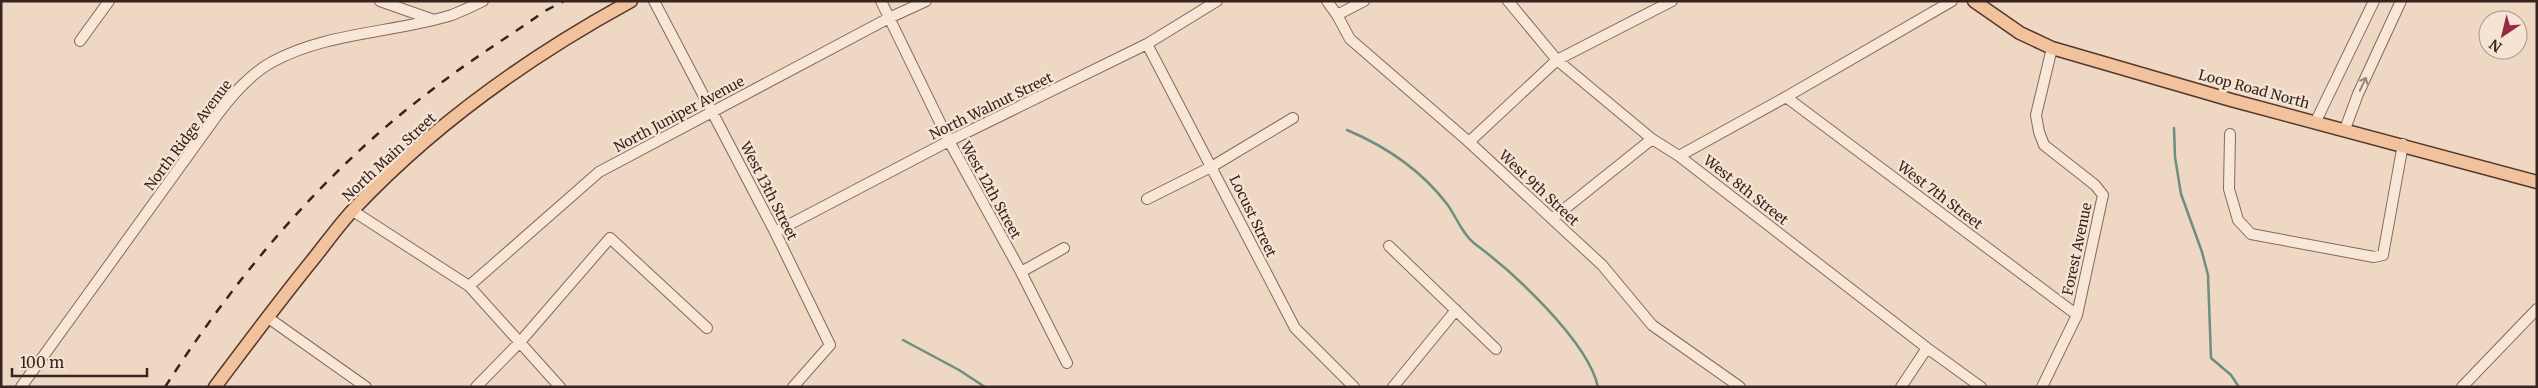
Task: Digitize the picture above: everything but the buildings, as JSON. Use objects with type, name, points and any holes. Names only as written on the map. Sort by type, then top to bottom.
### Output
[{"type":"main road","name":"North Main Street","points":[[216,386],[266,317],[353,211],[424,142],[471,104],[565,39],[631,1]]},
{"type":"main road","name":"Loop Road North","points":[[1974,1],[2020,34],[2052,48],[2537,182]]},
{"type":"street","points":[[80,41],[110,1]]},
{"type":"street","points":[[380,1],[432,19]]},
{"type":"street","name":"West 13th Street","points":[[654,1],[775,232],[830,344],[793,387]]},
{"type":"street","name":"West 12th Street","points":[[881,1],[949,141],[1021,272],[1067,363]]},
{"type":"street","name":"North Juniper Avenue","points":[[469,286],[599,172],[712,111],[926,1]]},
{"type":"street","name":"North Walnut Street","points":[[775,232],[949,141],[1147,44],[1217,1]]},
{"type":"street","name":"West 9th Street","points":[[1327,1],[1350,38],[1469,142],[1602,265],[1652,324],[1740,387]]},
{"type":"street","points":[[1337,15],[1364,1]]},
{"type":"street","name":"West 8th Street","points":[[1508,1],[1557,60],[1652,139],[1679,156],[1978,386]]},
{"type":"street","points":[[1469,142],[1557,60],[1672,1]]},
{"type":"street","points":[[1679,156],[1786,97],[1952,1]]},
{"type":"street","points":[[2316,122],[2374,1]]},
{"type":"street","points":[[2346,129],[2358,94],[2401,1]]},
{"type":"street","name":"North Ridge Avenue","points":[[21,387],[218,114],[235,92],[255,73],[291,53],[331,41],[452,14],[478,2]]},
{"type":"street","name":"Locust Street","points":[[1147,44],[1213,166],[1296,328],[1354,387]]},
{"type":"street","name":"Forest Avenue","points":[[2042,387],[2077,315],[2103,195],[2095,184],[2044,145],[2039,132],[2036,116],[2052,48]]},
{"type":"street","name":"West 7th Street","points":[[1786,97],[2077,315]]},
{"type":"street","points":[[1147,199],[1213,166],[1292,118]]},
{"type":"street","points":[[2230,134],[2229,189],[2238,220],[2251,234],[2374,256],[2384,255],[2403,144]]},
{"type":"street","points":[[1552,219],[1652,139]]},
{"type":"street","points":[[353,211],[469,286],[560,387]]},
{"type":"street","points":[[476,387],[520,342],[610,238],[707,328]]},
{"type":"street","points":[[1389,246],[1496,349]]},
{"type":"street","points":[[1021,272],[1064,248]]},
{"type":"street","points":[[2462,387],[2537,309]]},
{"type":"street","points":[[1393,387],[1456,310]]},
{"type":"street","points":[[266,317],[366,387]]},
{"type":"street","points":[[1901,387],[1927,348]]},
{"type":"waterway","points":[[2174,128],[2175,157],[2181,194],[2202,252],[2208,275],[2211,358],[2231,375],[2239,387]]},
{"type":"waterway","points":[[1347,130],[1388,151],[1426,180],[1447,204],[1470,240],[1508,271],[1547,308],[1580,349],[1598,387]]},
{"type":"waterway","points":[[903,340],[959,370],[985,387]]},
{"type":"railway","points":[[165,387],[222,304],[253,265],[320,189],[356,154],[394,120],[447,79],[545,11],[564,1]]}]
